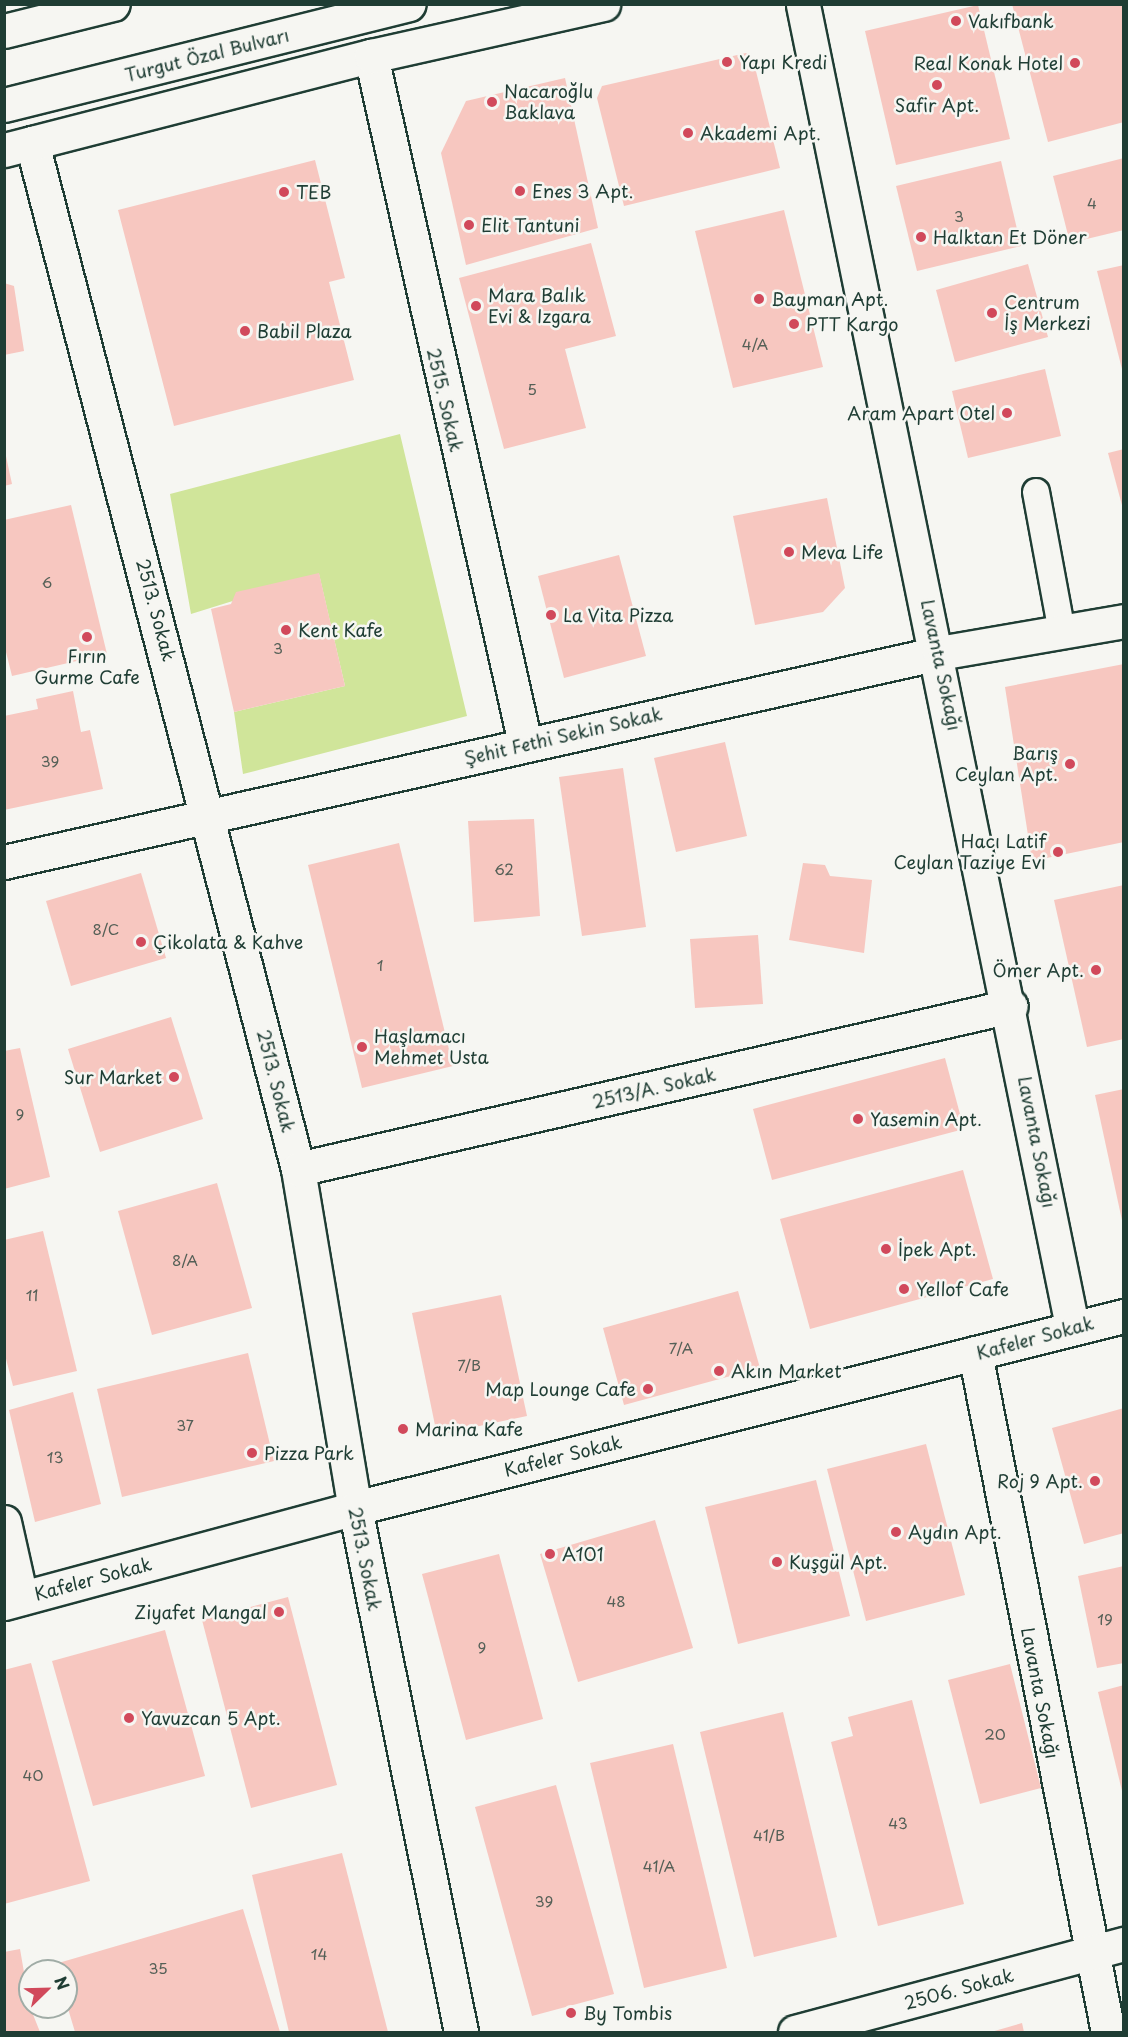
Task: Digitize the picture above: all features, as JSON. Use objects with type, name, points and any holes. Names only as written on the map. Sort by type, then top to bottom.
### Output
[{"type":"street","points":[[4,31],[112,4]]},
{"type":"street","name":"Turgut Özal Bulvarı","points":[[4,105],[409,4]]},
{"type":"street","points":[[18,147],[371,56],[603,4]]},
{"type":"street","name":"Lavanta Sokağı","points":[[802,5],[939,653],[1011,1006],[1072,1326]]},
{"type":"street","name":"2515. Sokak","points":[[371,56],[525,743]]},
{"type":"street","name":"2513. Sokak","points":[[18,147],[211,817],[298,1169],[355,1508],[461,2032]]},
{"type":"street","name":"Şehit Fethi Sekin Sokak","points":[[4,862],[211,817],[525,743],[939,653],[1124,621]]},
{"type":"street","name":"2513/A. Sokak","points":[[298,1169],[1011,1006]]},
{"type":"street","name":"Kafeler Sokak","points":[[13,1600],[355,1508],[975,1353],[1072,1326],[1124,1316]]},
{"type":"street","name":"Lavanta Sokağı","points":[[975,1353],[1089,1954],[1108,2032]]},
{"type":"street","points":[[4,1522],[13,1600]]},
{"type":"street","name":"2506. Sokak","points":[[795,2032],[1124,1944]]},
{"type":"lane","points":[[1036,492],[1062,632]]},
{"type":"green space","points":[[400,434],[467,716],[243,774],[234,712],[345,686],[319,574],[191,614],[170,494]]},
{"type":"building","name":"Real Konak Hotel","points":[[1012,4],[1124,4],[1124,122],[1048,142]]},
{"type":"building","name":"Safir Apt.","points":[[978,5],[1010,139],[896,165],[865,31]]},
{"type":"building","name":"Akademi Apt.","points":[[746,53],[753,59],[780,168],[624,206],[597,98],[602,86]]},
{"type":"building","name":"Enes 3 Apt.","points":[[565,78],[598,228],[466,265],[441,153],[466,101]]},
{"type":"building","points":[[1124,158],[1124,230],[1070,243],[1053,176]]},
{"type":"building","name":"Babil Plaza","points":[[315,160],[345,278],[329,282],[354,380],[174,426],[118,210]]},
{"type":"building","points":[[1001,161],[1021,246],[917,271],[896,186]]},
{"type":"building","name":"Bayman Apt.","points":[[784,210],[823,367],[733,388],[695,231]]},
{"type":"building","points":[[591,243],[616,336],[565,349],[586,428],[504,449],[459,278]]},
{"type":"building","name":"Centrum İş Merkezi","points":[[1028,264],[1048,337],[955,362],[936,290]]},
{"type":"building","points":[[1124,265],[1124,373],[1123,373],[1097,271]]},
{"type":"building","points":[[4,283],[14,286],[24,351],[4,355]]},
{"type":"building","name":"Aram Apart Otel","points":[[1045,369],[1061,436],[968,458],[952,391]]},
{"type":"building","points":[[4,447],[12,484],[4,486]]},
{"type":"building","points":[[1124,449],[1124,508],[1123,509],[1108,453]]},
{"type":"building","name":"Meva Life","points":[[827,498],[845,588],[823,612],[755,625],[733,516]]},
{"type":"building","points":[[71,505],[107,654],[12,676],[4,644],[4,520]]},
{"type":"building","points":[[619,555],[646,656],[564,678],[538,576]]},
{"type":"building","points":[[319,573],[345,686],[234,712],[211,609],[231,604],[236,592]]},
{"type":"building","name":"Barış Ceylan Apt.","points":[[1124,664],[1124,842],[1032,861],[1005,687]]},
{"type":"building","points":[[73,691],[81,732],[90,730],[103,789],[4,810],[4,716],[38,709],[36,699]]},
{"type":"building","points":[[725,742],[747,836],[676,852],[654,758]]},
{"type":"building","points":[[623,768],[646,927],[582,936],[559,777]]},
{"type":"building","points":[[534,819],[540,916],[474,922],[468,821]]},
{"type":"building","points":[[399,843],[453,1066],[362,1088],[308,865]]},
{"type":"building","points":[[803,863],[825,865],[830,876],[872,880],[864,953],[789,940]]},
{"type":"building","points":[[141,873],[166,958],[71,986],[46,901]]},
{"type":"building","name":"Ömer Apt.","points":[[1124,885],[1124,1039],[1087,1047],[1054,900]]},
{"type":"building","points":[[758,935],[763,1004],[695,1008],[690,939]]},
{"type":"building","points":[[171,1017],[203,1119],[100,1152],[68,1049]]},
{"type":"building","points":[[20,1048],[50,1177],[4,1189],[4,1051]]},
{"type":"building","name":"Yasemin Apt.","points":[[945,1058],[964,1129],[772,1180],[753,1109]]},
{"type":"building","points":[[1124,1089],[1124,1225],[1123,1225],[1095,1095]]},
{"type":"building","name":"İpek Apt.","points":[[963,1170],[993,1279],[810,1329],[780,1219]]},
{"type":"building","points":[[217,1183],[252,1308],[152,1335],[118,1211]]},
{"type":"building","points":[[43,1231],[77,1371],[13,1386],[4,1351],[4,1240]]},
{"type":"building","points":[[738,1291],[760,1368],[624,1405],[603,1328]]},
{"type":"building","points":[[501,1295],[527,1416],[437,1435],[412,1313]]},
{"type":"building","points":[[248,1353],[274,1461],[122,1497],[97,1389]]},
{"type":"building","points":[[73,1392],[101,1504],[35,1522],[9,1410]]},
{"type":"building","name":"Roj 9 Apt.","points":[[1124,1408],[1124,1533],[1084,1544],[1052,1428]]},
{"type":"building","name":"Aydın Apt.","points":[[926,1444],[965,1595],[866,1621],[827,1469]]},
{"type":"building","name":"Kuşgül Apt.","points":[[816,1480],[850,1616],[738,1644],[705,1507]]},
{"type":"building","points":[[655,1520],[693,1648],[578,1682],[540,1554]]},
{"type":"building","points":[[499,1554],[543,1719],[466,1740],[422,1574]]},
{"type":"building","points":[[1124,1566],[1124,1663],[1097,1668],[1078,1576]]},
{"type":"building","points":[[288,1597],[337,1785],[251,1808],[202,1620]]},
{"type":"building","name":"Yavuzcan 5 Apt.","points":[[165,1630],[205,1776],[93,1806],[52,1661]]},
{"type":"building","points":[[31,1663],[90,1881],[4,1904],[4,1670]]},
{"type":"building","points":[[1010,1664],[1041,1788],[980,1804],[948,1680]]},
{"type":"building","points":[[1124,1685],[1124,1795],[1123,1795],[1098,1692]]},
{"type":"building","points":[[912,1700],[964,1904],[878,1926],[831,1742],[853,1736],[848,1717]]},
{"type":"building","points":[[783,1712],[837,1937],[754,1957],[700,1732]]},
{"type":"building","points":[[673,1744],[727,1968],[644,1988],[590,1763]]},
{"type":"building","points":[[556,1785],[614,1994],[532,2016],[475,1807]]},
{"type":"building","points":[[342,1853],[388,2032],[289,2032],[252,1875]]},
{"type":"building","points":[[243,1909],[280,2032],[75,2032],[71,2019],[78,2019],[78,1959],[72,1959]]},
{"type":"building","points":[[20,1949],[22,1959],[18,1959],[18,2019],[35,2019],[40,2032],[4,2032],[4,1952]]},
{"type":"building","points":[[1022,2023],[1024,2032],[991,2032]]},
{"type":"place","name":"Vakıfbank","points":[[956,21]]},
{"type":"place","name":"Yapı Kredi","points":[[727,62]]},
{"type":"place","name":"Real Konak Hotel","points":[[1075,63]]},
{"type":"place","name":"Safir Apt.","points":[[937,85]]},
{"type":"place","name":"Nacaroğlu Baklava","points":[[492,102]]},
{"type":"place","name":"Akademi Apt.","points":[[688,133]]},
{"type":"place","name":"Enes 3 Apt.","points":[[520,191]]},
{"type":"place","name":"TEB","points":[[284,192]]},
{"type":"place","name":"Elit Tantuni","points":[[469,225]]},
{"type":"place","name":"Halktan Et Döner","points":[[921,237]]},
{"type":"place","name":"Bayman Apt.","points":[[759,299]]},
{"type":"place","name":"Mara Balık Evi & Izgara","points":[[476,306]]},
{"type":"place","name":"Centrum İş Merkezi","points":[[992,313]]},
{"type":"place","name":"PTT Kargo","points":[[794,324]]},
{"type":"place","name":"Babil Plaza","points":[[245,331]]},
{"type":"place","name":"Aram Apart Otel","points":[[1007,413]]},
{"type":"place","name":"Meva Life","points":[[789,552]]},
{"type":"place","name":"La Vita Pizza","points":[[551,615]]},
{"type":"place","name":"Kent Kafe","points":[[286,630]]},
{"type":"place","name":"Fırın Gurme Cafe","points":[[87,637]]},
{"type":"place","name":"Barış Ceylan Apt.","points":[[1070,764]]},
{"type":"place","name":"Hacı Latif Ceylan Taziye Evi","points":[[1058,852]]},
{"type":"place","name":"Çikolata & Kahve","points":[[141,942]]},
{"type":"place","name":"Ömer Apt.","points":[[1096,970]]},
{"type":"place","name":"Haşlamacı Mehmet Usta","points":[[362,1047]]},
{"type":"place","name":"Sur Market","points":[[174,1077]]},
{"type":"place","name":"Yasemin Apt.","points":[[858,1119]]},
{"type":"place","name":"İpek Apt.","points":[[886,1249]]},
{"type":"place","name":"Yellof Cafe","points":[[904,1289]]},
{"type":"place","name":"Akın Market","points":[[719,1371]]},
{"type":"place","name":"Map Lounge Cafe","points":[[648,1389]]},
{"type":"place","name":"Marina Kafe","points":[[403,1429]]},
{"type":"place","name":"Pizza Park","points":[[252,1453]]},
{"type":"place","name":"Roj 9 Apt.","points":[[1095,1481]]},
{"type":"place","name":"Aydın Apt.","points":[[896,1532]]},
{"type":"place","name":"A101","points":[[550,1554]]},
{"type":"place","name":"Kuşgül Apt.","points":[[777,1562]]},
{"type":"place","name":"Ziyafet Mangal","points":[[279,1612]]},
{"type":"place","name":"Yavuzcan 5 Apt.","points":[[129,1718]]},
{"type":"place","name":"By Tombis","points":[[571,2013]]}]
